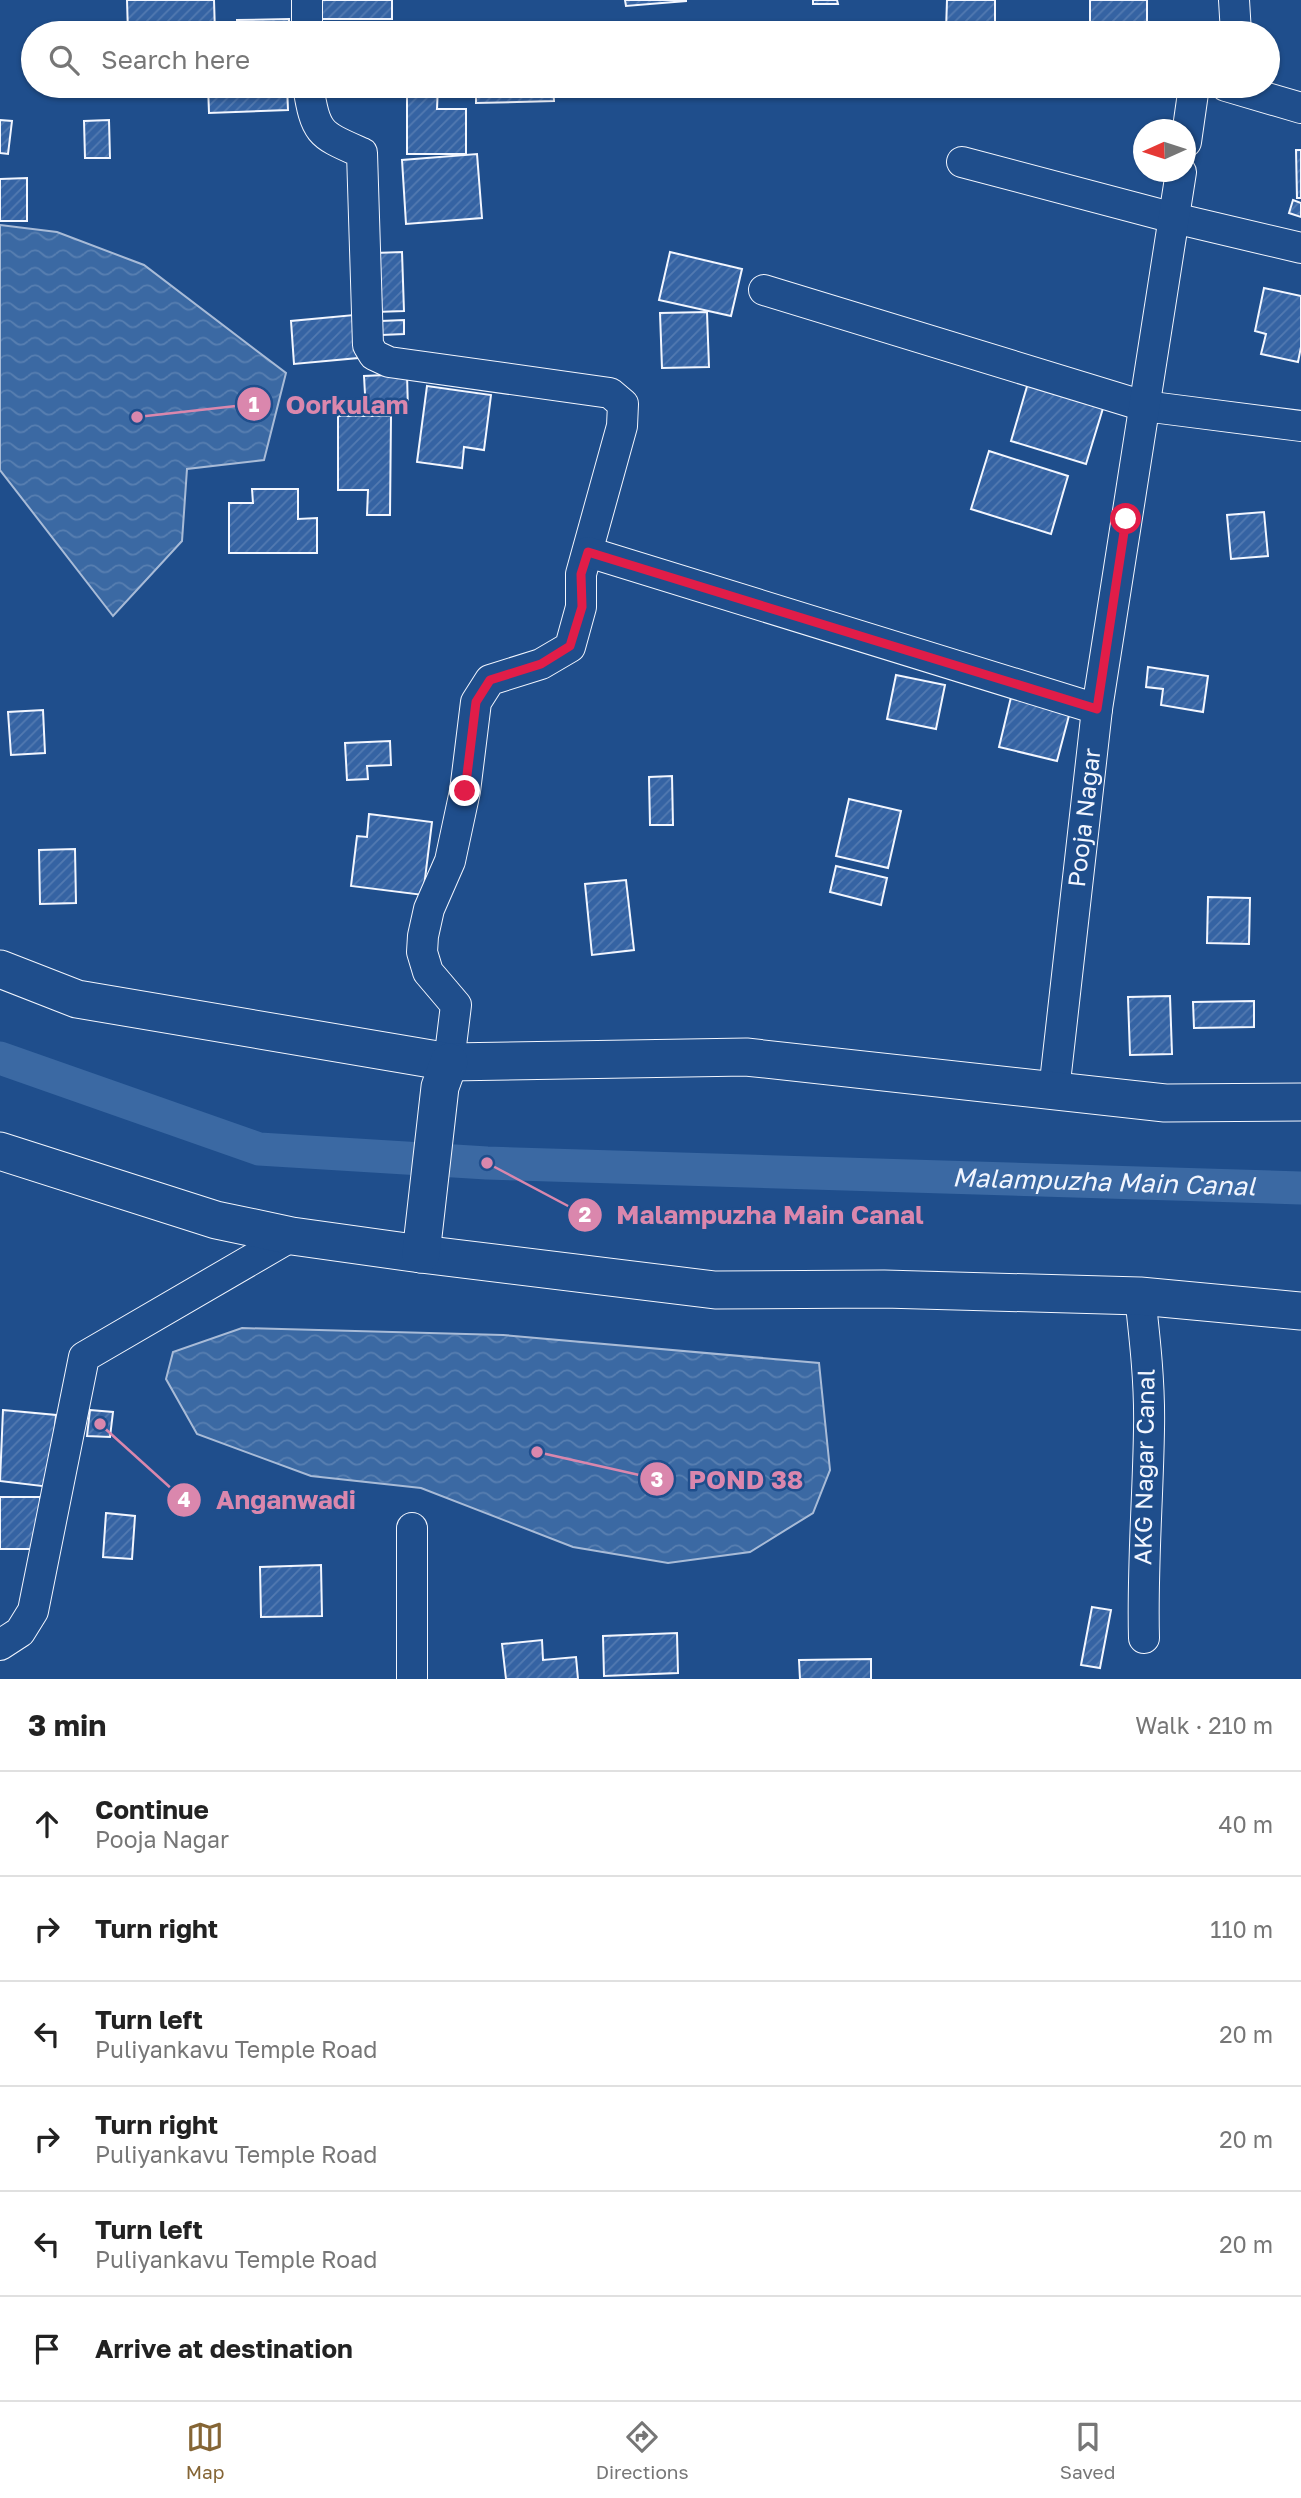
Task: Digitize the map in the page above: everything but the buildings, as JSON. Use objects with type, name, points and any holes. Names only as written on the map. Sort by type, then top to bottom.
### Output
[{"type":"street","points":[[307,0],[307,21]]},
{"type":"street","points":[[1234,0],[1236,21]]},
{"type":"street","points":[[310,98],[312,113],[324,136],[362,153],[368,345],[374,355],[389,362],[610,393],[623,404],[622,426],[581,574],[582,607],[570,646],[541,664],[490,680],[476,702],[465,791],[455,838],[423,936],[422,952],[428,972],[456,1005],[449,1062],[437,1108],[423,1238]]},
{"type":"street","points":[[1189,119],[1192,98]]},
{"type":"street","points":[[1270,98],[1301,108]]},
{"type":"street","points":[[962,162],[1174,218],[1301,248]]},
{"type":"street","name":"Pooja Nagar","points":[[1054,1091],[1097,709],[1179,182]]},
{"type":"street","points":[[764,290],[1144,406],[1301,426]]},
{"type":"street","points":[[588,552],[1097,709]]},
{"type":"street","points":[[0,969],[77,999],[449,1062],[747,1057],[1165,1103],[1301,1102]]},
{"type":"street","points":[[0,1151],[216,1220],[292,1236],[423,1238],[715,1290],[884,1289],[1140,1296],[1301,1311]]},
{"type":"street","points":[[0,1645],[20,1632],[33,1611],[84,1357],[292,1236]]},
{"type":"street","name":"AKG Nagar Canal","points":[[1140,1296],[1147,1359],[1149,1426],[1142,1566],[1144,1638]]},
{"type":"street","points":[[412,1528],[412,1679]]},
{"type":"water","points":[[0,225],[57,232],[144,265],[286,373],[264,460],[187,469],[182,541],[113,616],[0,470]]},
{"type":"water","points":[[242,1328],[503,1335],[819,1363],[830,1470],[813,1513],[750,1552],[668,1563],[573,1547],[421,1488],[311,1476],[197,1434],[166,1379],[173,1352]]},
{"type":"waterway","name":"Malampuzha Main Canal","points":[[0,1058],[259,1149],[487,1163],[1301,1188]]},
{"type":"place","name":"Oorkulam","points":[[137,417]]},
{"type":"place","name":"Malampuzha Main Canal","points":[[487,1163]]},
{"type":"place","name":"Anganwadi","points":[[100,1424]]},
{"type":"place","name":"POND 38","points":[[537,1452]]},
{"type":"route","points":[[465,791],[476,702],[490,680],[541,664],[570,646],[582,607],[581,574],[588,552],[1097,709],[1126,519]]}]
